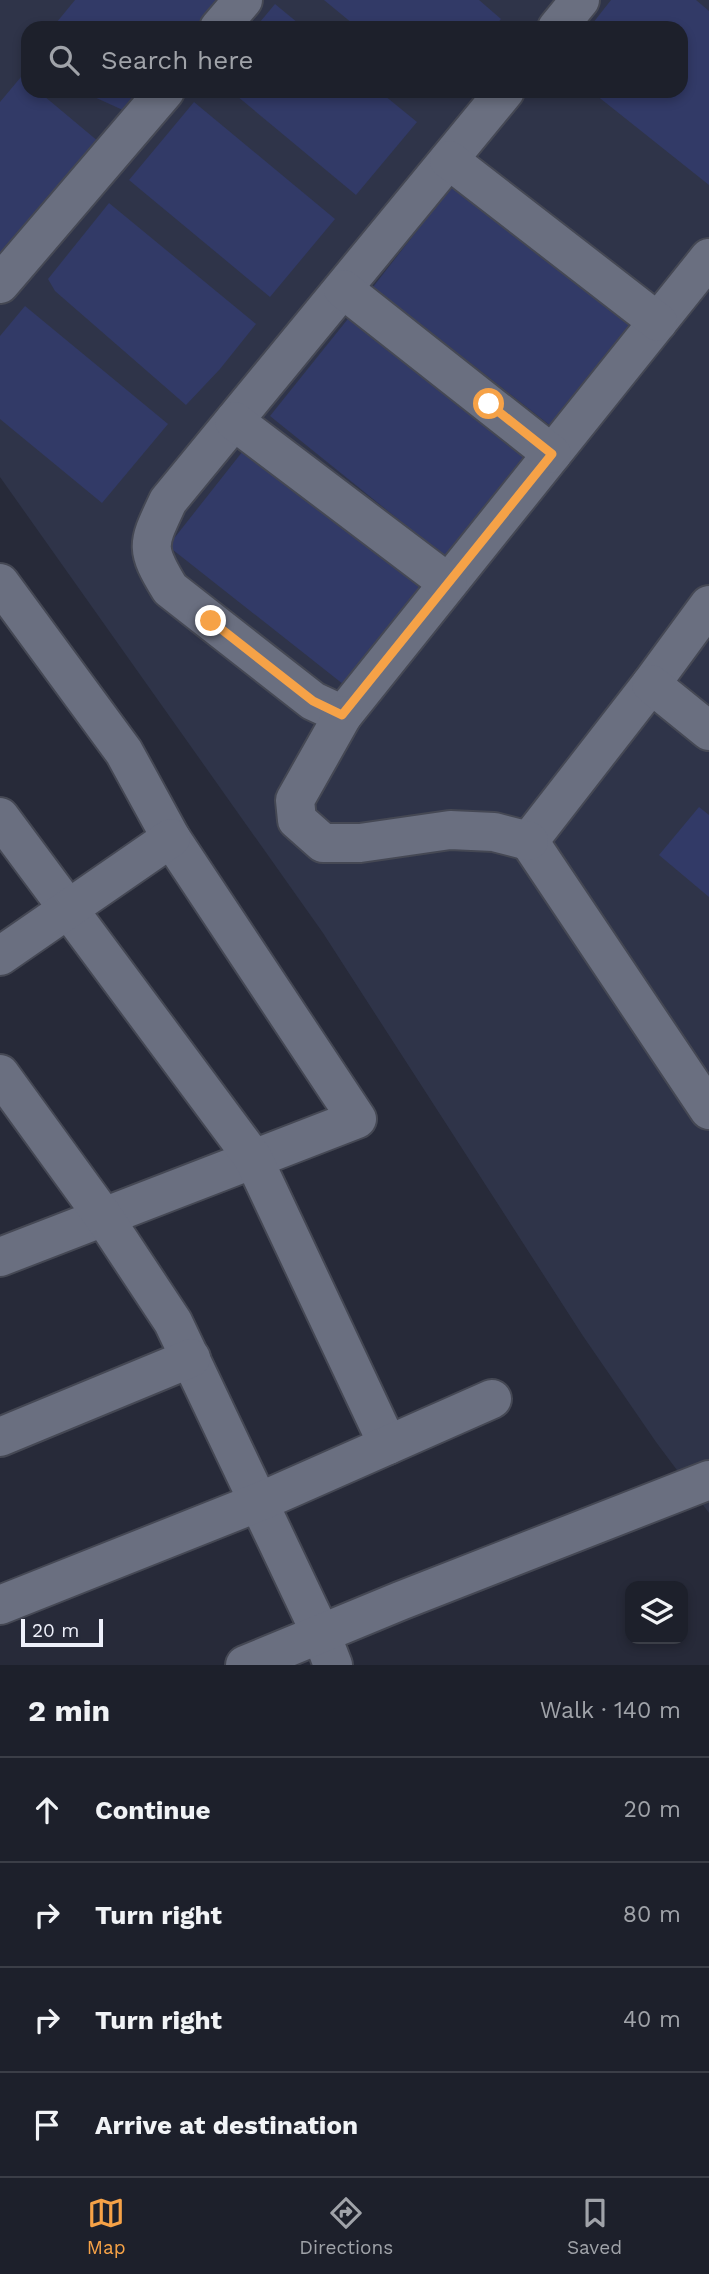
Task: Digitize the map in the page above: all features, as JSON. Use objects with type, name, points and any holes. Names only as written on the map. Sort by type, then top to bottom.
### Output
[{"type":"street","points":[[225,21],[243,0]]},
{"type":"street","points":[[563,21],[580,0]]},
{"type":"street","points":[[0,284],[159,98]]},
{"type":"street","points":[[342,715],[313,701],[170,589],[155,565],[151,538],[168,501],[500,98]]},
{"type":"street","points":[[449,160],[658,322]]},
{"type":"street","points":[[709,258],[342,715],[295,800],[297,820],[323,843],[360,843],[450,830],[494,832],[530,841],[709,1110]]},
{"type":"street","points":[[343,289],[552,454]]},
{"type":"street","points":[[234,421],[448,583]]},
{"type":"street","points":[[0,583],[124,752],[171,838],[357,1119],[0,1257]]},
{"type":"street","points":[[530,841],[709,605]]},
{"type":"street","points":[[651,684],[709,731]]},
{"type":"street","points":[[0,817],[253,1158],[388,1445]]},
{"type":"street","points":[[0,956],[171,838]]},
{"type":"street","points":[[0,1074],[103,1216],[173,1322],[327,1649]]},
{"type":"street","points":[[0,1437],[191,1358]]},
{"type":"street","points":[[0,1605],[259,1502],[492,1399]]},
{"type":"street","points":[[244,1665],[327,1649],[709,1480]]},
{"type":"shaded area","points":[[0,0],[709,0],[709,1513],[583,1336],[323,933],[0,477]]},
{"type":"building","points":[[75,0],[217,0],[200,21],[58,21]]},
{"type":"building","points":[[324,0],[479,0],[501,19],[499,21],[350,21]]},
{"type":"building","points":[[611,0],[696,0],[709,11],[709,185],[600,98],[688,98],[688,21],[594,21]]},
{"type":"building","points":[[275,4],[296,21],[261,21]]},
{"type":"building","points":[[21,77],[21,98],[46,98],[99,142],[0,261],[0,102]]},
{"type":"building","points":[[96,98],[136,98],[125,111]]},
{"type":"building","points":[[239,98],[388,98],[417,122],[356,195]]},
{"type":"building","points":[[194,102],[335,219],[270,297],[129,180]]},
{"type":"building","points":[[455,182],[639,325],[556,430],[373,287]]},
{"type":"building","points":[[109,203],[256,324],[220,369],[186,405],[55,291],[48,279]]},
{"type":"building","points":[[25,306],[168,424],[102,503],[0,419],[0,336]]},
{"type":"building","points":[[355,310],[536,455],[450,561],[270,416]]},
{"type":"building","points":[[250,442],[430,583],[348,688],[168,546]]},
{"type":"building","points":[[699,807],[709,815],[709,897],[659,855]]},
{"type":"route","points":[[211,621],[313,701],[342,715],[552,454],[489,404]]}]
